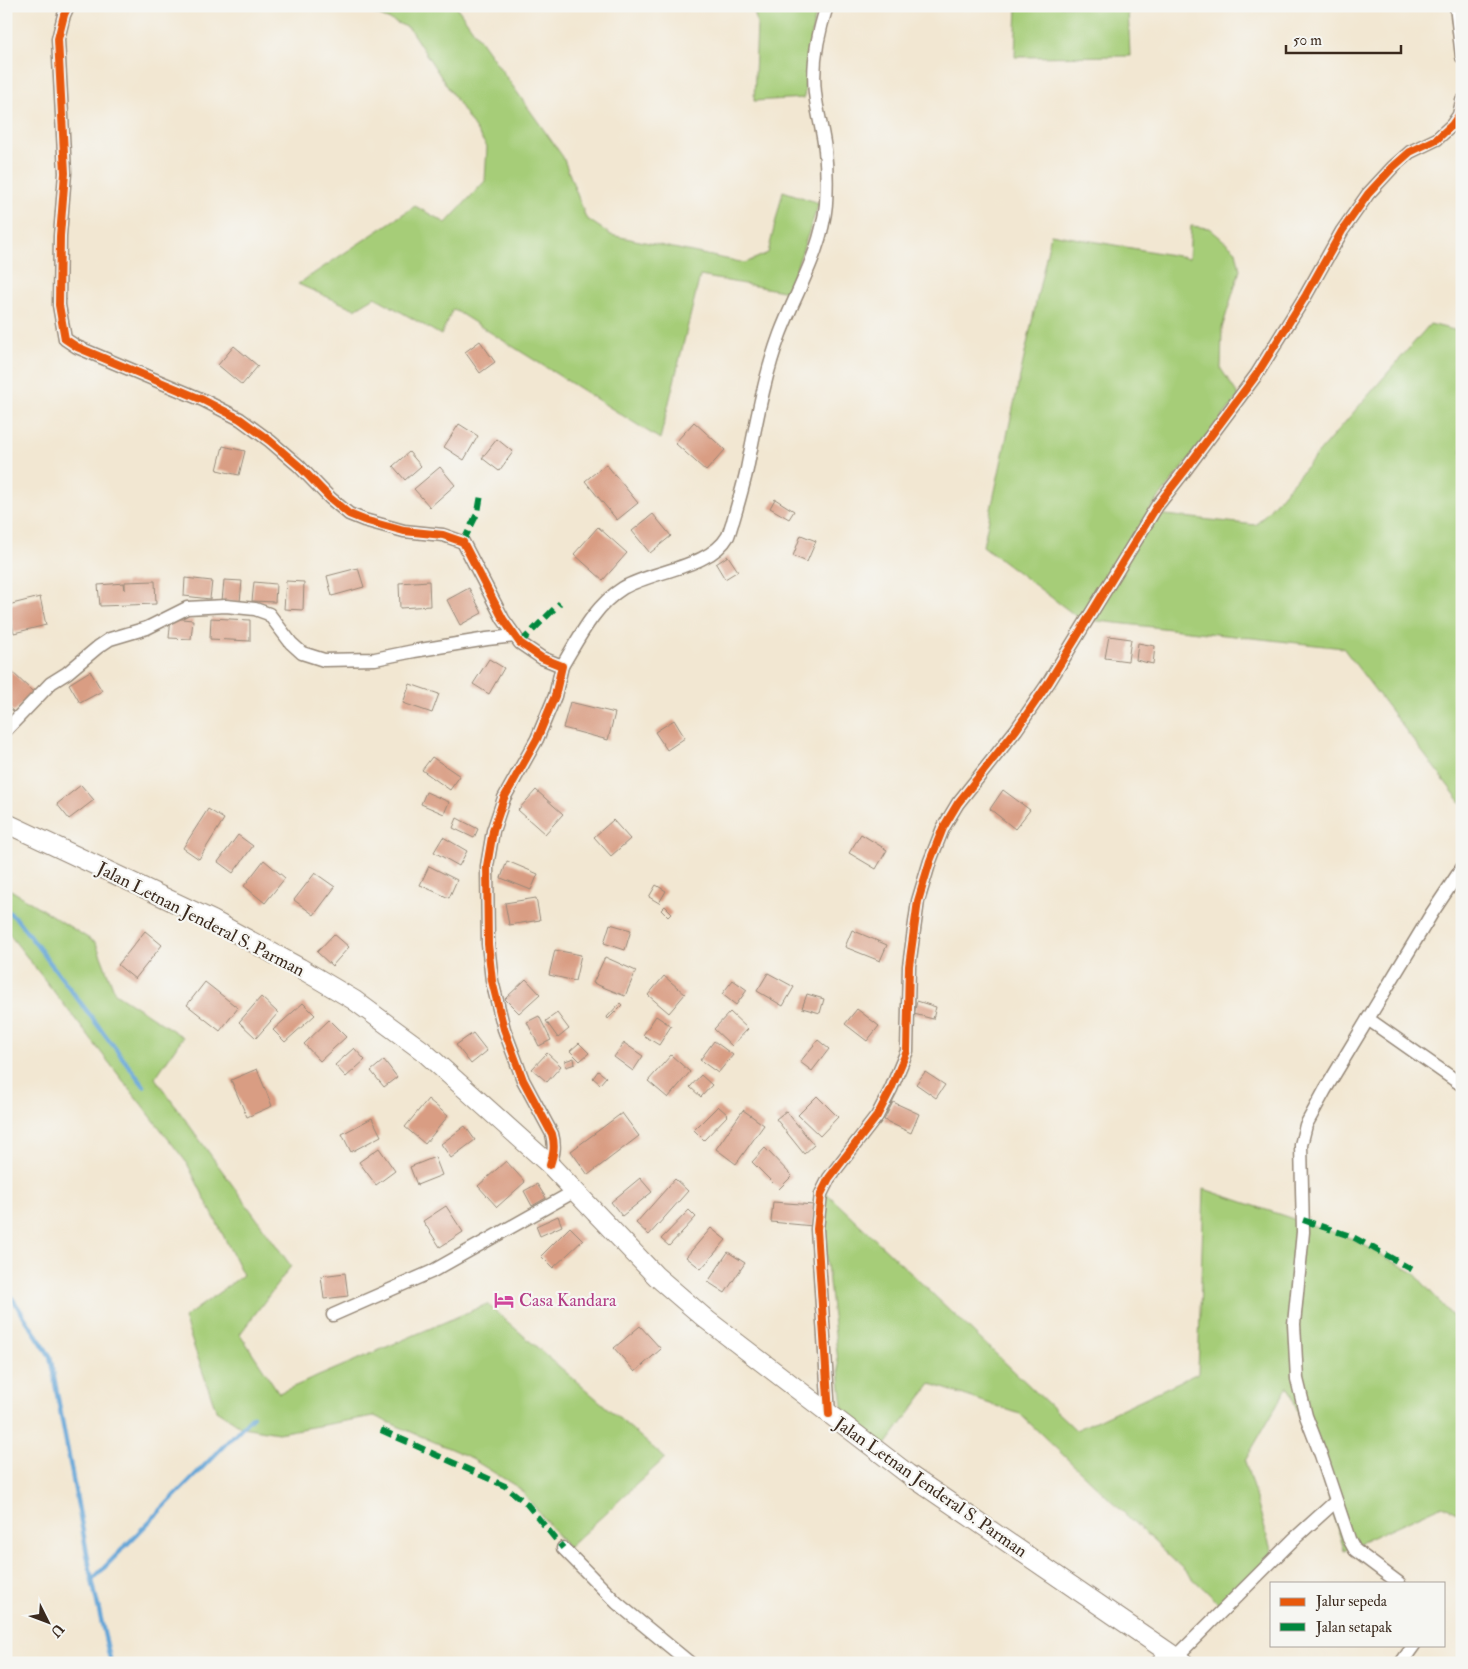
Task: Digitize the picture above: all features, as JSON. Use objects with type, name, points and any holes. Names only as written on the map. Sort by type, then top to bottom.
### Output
[{"type":"street","points":[[68,6],[58,39],[65,173],[60,236],[59,305],[65,339],[84,350],[203,400],[240,419],[292,460],[349,514],[404,531],[442,535],[463,542],[503,619],[520,643],[542,658],[562,666]]},
{"type":"street","points":[[550,1165],[555,1143],[523,1080],[504,1029],[492,981],[488,944],[487,866],[493,831],[504,798],[537,739],[555,696],[562,666],[588,623],[601,606],[623,588],[645,577],[694,562],[717,548],[728,536],[744,480],[767,375],[780,335],[820,234],[826,206],[825,150],[815,92],[816,52],[827,6]]},
{"type":"street","points":[[1456,6],[1462,57]]},
{"type":"street","points":[[829,1414],[817,1254],[817,1230],[821,1194],[829,1178],[877,1116],[892,1089],[907,1051],[908,966],[918,901],[930,861],[943,828],[958,804],[1016,730],[1049,682],[1157,506],[1257,374],[1301,303],[1342,231],[1368,194],[1410,152],[1437,139],[1452,125],[1459,115],[1462,101]]},
{"type":"street","points":[[6,730],[51,683],[79,664],[98,647],[110,639],[147,628],[187,608],[226,606],[255,609],[269,614],[291,643],[302,653],[324,660],[375,659],[441,646],[515,636]]},
{"type":"street","name":"Jalan Letnan Jenderal S. Parman","points":[[6,823],[212,920],[354,1000],[423,1051],[550,1165],[656,1276],[700,1314],[921,1483],[1171,1658]]},
{"type":"street","points":[[1398,1582],[1355,1550],[1349,1539],[1306,1416],[1297,1379],[1294,1324],[1303,1232],[1301,1145],[1306,1126],[1368,1019],[1432,913],[1462,868]]},
{"type":"street","points":[[1368,1019],[1462,1084]]},
{"type":"street","points":[[333,1315],[431,1272],[575,1191]]},
{"type":"street","points":[[1171,1658],[1336,1501]]},
{"type":"street","points":[[563,1548],[617,1603],[690,1663]]},
{"type":"street","points":[[1401,1663],[1413,1646]]},
{"type":"green space","points":[[382,6],[456,6],[563,157],[586,218],[611,235],[745,263],[768,253],[783,191],[819,203],[788,292],[700,276],[660,439],[453,309],[441,335],[375,297],[355,309],[298,284],[415,206],[446,223],[485,181],[487,147],[409,28],[364,9]]},
{"type":"green space","points":[[753,6],[819,6],[813,25],[804,98],[754,101],[757,24]]},
{"type":"green space","points":[[1017,6],[1128,6],[1130,56],[1015,57]]},
{"type":"green space","points":[[1191,226],[1209,228],[1236,251],[1240,270],[1222,328],[1221,369],[1239,396],[1147,513],[1256,525],[1430,324],[1462,332],[1462,804],[1343,648],[1080,619],[983,546],[1051,234],[1189,258]]},
{"type":"green space","points":[[6,887],[96,943],[115,993],[183,1037],[155,1078],[291,1266],[240,1334],[279,1393],[487,1304],[665,1458],[568,1548],[519,1488],[467,1456],[374,1416],[278,1433],[242,1427],[216,1410],[184,1318],[243,1275],[187,1163],[6,930]]},
{"type":"green space","points":[[818,1185],[1076,1430],[1198,1373],[1204,1189],[1353,1239],[1414,1273],[1462,1327],[1462,1515],[1443,1505],[1344,1550],[1322,1474],[1288,1386],[1245,1461],[1272,1553],[1225,1609],[1020,1414],[931,1384],[877,1457],[846,1432]]},
{"type":"building","points":[[480,341],[495,362],[480,373],[465,352]]},
{"type":"building","points":[[234,346],[258,366],[242,385],[218,365]]},
{"type":"building","points":[[694,422],[725,450],[706,471],[675,443]]},
{"type":"building","points":[[459,424],[478,436],[464,460],[444,447]]},
{"type":"building","points":[[497,439],[513,452],[499,471],[482,458]]},
{"type":"building","points":[[223,446],[245,451],[239,475],[217,470]]},
{"type":"building","points":[[409,452],[421,466],[405,480],[393,466]]},
{"type":"building","points":[[606,464],[638,503],[617,520],[585,481]]},
{"type":"building","points":[[440,467],[455,485],[430,507],[414,489]]},
{"type":"building","points":[[775,499],[794,511],[789,519],[770,508]]},
{"type":"building","points":[[653,514],[671,536],[650,553],[632,531]]},
{"type":"building","points":[[598,527],[627,553],[603,580],[574,554]]},
{"type":"building","points":[[801,535],[816,541],[807,562],[793,556]]},
{"type":"building","points":[[728,556],[738,571],[725,579],[716,564]]},
{"type":"building","points":[[358,568],[364,587],[332,596],[327,576]]},
{"type":"building","points":[[185,578],[212,581],[210,599],[184,596]]},
{"type":"building","points":[[224,580],[242,581],[240,602],[222,601]]},
{"type":"building","points":[[155,581],[156,604],[100,606],[98,585],[124,583],[125,590],[125,582]]},
{"type":"building","points":[[286,581],[304,582],[303,610],[284,609]]},
{"type":"building","points":[[429,581],[430,606],[400,608],[399,583]]},
{"type":"building","points":[[254,582],[276,584],[275,602],[252,601]]},
{"type":"building","points":[[469,588],[482,613],[460,625],[447,600]]},
{"type":"building","points":[[40,597],[46,625],[14,633],[8,605]]},
{"type":"building","points":[[171,618],[193,620],[191,639],[169,638]]},
{"type":"building","points":[[211,618],[250,620],[250,641],[210,639]]},
{"type":"building","points":[[1109,636],[1131,639],[1128,661],[1105,658]]},
{"type":"building","points":[[1138,643],[1155,646],[1153,664],[1136,660]]},
{"type":"building","points":[[489,659],[504,668],[489,694],[473,684]]},
{"type":"building","points":[[9,669],[33,692],[14,712],[6,705],[6,673]]},
{"type":"building","points":[[90,671],[102,691],[80,703],[69,684]]},
{"type":"building","points":[[410,684],[439,694],[432,713],[403,703]]},
{"type":"building","points":[[570,702],[615,713],[608,740],[563,728]]},
{"type":"building","points":[[674,720],[685,738],[667,750],[655,732]]},
{"type":"building","points":[[432,757],[460,776],[450,790],[422,770]]},
{"type":"building","points":[[81,785],[94,800],[69,819],[57,804]]},
{"type":"building","points":[[536,790],[563,814],[545,834],[518,810]]},
{"type":"building","points":[[1003,790],[1030,810],[1015,829],[990,809]]},
{"type":"building","points":[[426,792],[449,802],[444,814],[421,804]]},
{"type":"building","points":[[208,809],[224,819],[199,859],[183,848]]},
{"type":"building","points":[[457,818],[478,829],[474,838],[453,828]]},
{"type":"building","points":[[613,820],[630,839],[611,856],[594,837]]},
{"type":"building","points":[[861,834],[887,850],[876,869],[849,853]]},
{"type":"building","points":[[238,835],[253,846],[233,873],[218,862]]},
{"type":"building","points":[[443,837],[467,851],[459,866],[434,852]]},
{"type":"building","points":[[264,860],[285,878],[265,903],[244,886]]},
{"type":"building","points":[[507,861],[538,874],[531,890],[501,878]]},
{"type":"building","points":[[429,866],[457,880],[449,898],[420,885]]},
{"type":"building","points":[[315,873],[335,887],[314,915],[294,900]]},
{"type":"building","points":[[656,885],[666,891],[659,903],[649,897]]},
{"type":"building","points":[[536,898],[540,920],[509,925],[505,903]]},
{"type":"building","points":[[665,906],[672,913],[668,917],[661,910]]},
{"type":"building","points":[[610,924],[631,930],[625,950],[604,943]]},
{"type":"building","points":[[852,930],[887,945],[880,961],[845,947]]},
{"type":"building","points":[[145,931],[162,945],[135,979],[118,965]]},
{"type":"building","points":[[334,934],[349,947],[332,966],[317,952]]},
{"type":"building","points":[[555,950],[581,955],[575,981],[549,975]]},
{"type":"building","points":[[605,957],[636,971],[625,996],[593,983]]},
{"type":"building","points":[[768,973],[794,987],[783,1006],[757,991]]},
{"type":"building","points":[[664,976],[685,994],[669,1013],[648,995]]},
{"type":"building","points":[[526,979],[540,994],[519,1013],[505,999]]},
{"type":"building","points":[[733,980],[747,990],[736,1005],[722,994]]},
{"type":"building","points":[[205,982],[238,1008],[220,1031],[187,1005]]},
{"type":"building","points":[[807,994],[824,999],[820,1013],[802,1008]]},
{"type":"building","points":[[261,997],[278,1013],[256,1038],[239,1022]]},
{"type":"building","points":[[917,1001],[936,1007],[933,1019],[914,1014]]},
{"type":"building","points":[[303,1003],[315,1015],[285,1042],[273,1030]]},
{"type":"building","points":[[620,1003],[622,1005],[608,1019],[607,1017]]},
{"type":"building","points":[[857,1009],[879,1026],[867,1041],[845,1024]]},
{"type":"building","points":[[730,1012],[748,1029],[732,1046],[714,1029]]},
{"type":"building","points":[[557,1013],[569,1029],[558,1038],[546,1021]]},
{"type":"building","points":[[539,1016],[551,1040],[539,1046],[527,1022]]},
{"type":"building","points":[[656,1016],[671,1026],[659,1045],[643,1035]]},
{"type":"building","points":[[329,1020],[346,1037],[320,1061],[304,1044]]},
{"type":"building","points":[[473,1033],[487,1051],[471,1064],[456,1045]]},
{"type":"building","points":[[818,1040],[829,1049],[812,1071],[800,1062]]},
{"type":"building","points":[[714,1041],[733,1055],[718,1073],[700,1060]]},
{"type":"building","points":[[579,1043],[589,1053],[580,1061],[570,1051]]},
{"type":"building","points":[[624,1043],[643,1056],[633,1071],[614,1057]]},
{"type":"building","points":[[354,1048],[365,1060],[346,1077],[335,1065]]},
{"type":"building","points":[[547,1053],[561,1066],[547,1082],[532,1069]]},
{"type":"building","points":[[671,1055],[690,1072],[668,1098],[648,1081]]},
{"type":"building","points":[[574,1058],[575,1064],[566,1067],[565,1061]]},
{"type":"building","points":[[384,1060],[397,1077],[384,1087],[371,1071]]},
{"type":"building","points":[[257,1069],[272,1106],[247,1117],[231,1080]]},
{"type":"building","points":[[598,1071],[606,1077],[600,1084],[593,1078]]},
{"type":"building","points":[[925,1072],[945,1085],[936,1098],[916,1084]]},
{"type":"building","points":[[701,1075],[712,1085],[701,1097],[690,1087]]},
{"type":"building","points":[[817,1096],[838,1117],[820,1136],[798,1115]]},
{"type":"building","points":[[428,1099],[448,1116],[425,1144],[405,1127]]},
{"type":"building","points":[[893,1102],[919,1114],[911,1133],[884,1120]]},
{"type":"building","points":[[718,1106],[728,1115],[704,1140],[694,1130]]},
{"type":"building","points":[[743,1110],[764,1125],[736,1164],[716,1149]]},
{"type":"building","points":[[786,1111],[814,1145],[804,1154],[776,1119]]},
{"type":"building","points":[[622,1113],[639,1136],[588,1175],[571,1151]]},
{"type":"building","points":[[372,1118],[381,1136],[351,1152],[342,1134]]},
{"type":"building","points":[[465,1126],[475,1140],[451,1158],[441,1144]]},
{"type":"building","points":[[379,1148],[395,1171],[376,1185],[359,1162]]},
{"type":"building","points":[[765,1148],[792,1176],[779,1189],[752,1162]]},
{"type":"building","points":[[435,1157],[442,1175],[417,1185],[410,1167]]},
{"type":"building","points":[[506,1161],[525,1182],[497,1207],[478,1186]]},
{"type":"building","points":[[640,1178],[652,1192],[622,1216],[611,1202]]},
{"type":"building","points":[[675,1179],[688,1191],[649,1235],[636,1223]]},
{"type":"building","points":[[537,1184],[546,1198],[532,1206],[524,1191]]},
{"type":"building","points":[[773,1202],[814,1205],[813,1226],[771,1222]]},
{"type":"building","points":[[446,1206],[463,1232],[440,1247],[423,1221]]},
{"type":"building","points":[[689,1210],[696,1217],[669,1246],[661,1239]]},
{"type":"building","points":[[558,1216],[562,1226],[540,1236],[536,1226]]},
{"type":"building","points":[[570,1227],[583,1240],[553,1268],[541,1256]]},
{"type":"building","points":[[711,1228],[726,1240],[701,1269],[686,1257]]},
{"type":"building","points":[[728,1252],[745,1263],[725,1293],[708,1282]]},
{"type":"building","points":[[345,1273],[348,1296],[324,1299],[321,1276]]},
{"type":"building","points":[[640,1326],[661,1349],[635,1372],[614,1348]]},
{"type":"waterway","points":[[6,910],[16,918],[144,1086]]},
{"type":"waterway","points":[[6,1289],[50,1356],[92,1580],[111,1663]]},
{"type":"waterway","points":[[92,1580],[253,1416]]},
{"type":"marked path","points":[[463,542],[478,512],[481,495]]},
{"type":"marked path","points":[[520,643],[560,603]]},
{"type":"marked path","points":[[1303,1220],[1353,1237],[1413,1270]]},
{"type":"marked path","points":[[381,1430],[505,1486],[526,1503],[563,1548]]},
{"type":"cycle path","points":[[68,6],[58,39],[65,173],[60,236],[59,305],[65,339],[77,347],[203,400],[240,419],[299,466],[330,498],[349,514],[404,531],[443,535],[463,542],[503,619],[520,643],[542,658],[562,666],[555,696],[537,739],[504,798],[493,831],[487,866],[488,944],[492,981],[504,1029],[523,1080],[552,1134],[554,1149],[550,1165]]},
{"type":"cycle path","points":[[829,1414],[817,1229],[821,1194],[829,1178],[877,1116],[907,1051],[909,966],[918,901],[930,861],[943,828],[958,803],[1016,730],[1049,682],[1157,506],[1257,374],[1306,295],[1342,231],[1368,194],[1410,152],[1437,139],[1452,125],[1459,115],[1462,101]]},
{"type":"place","name":"Casa Kandara","points":[[504,1300]]}]
